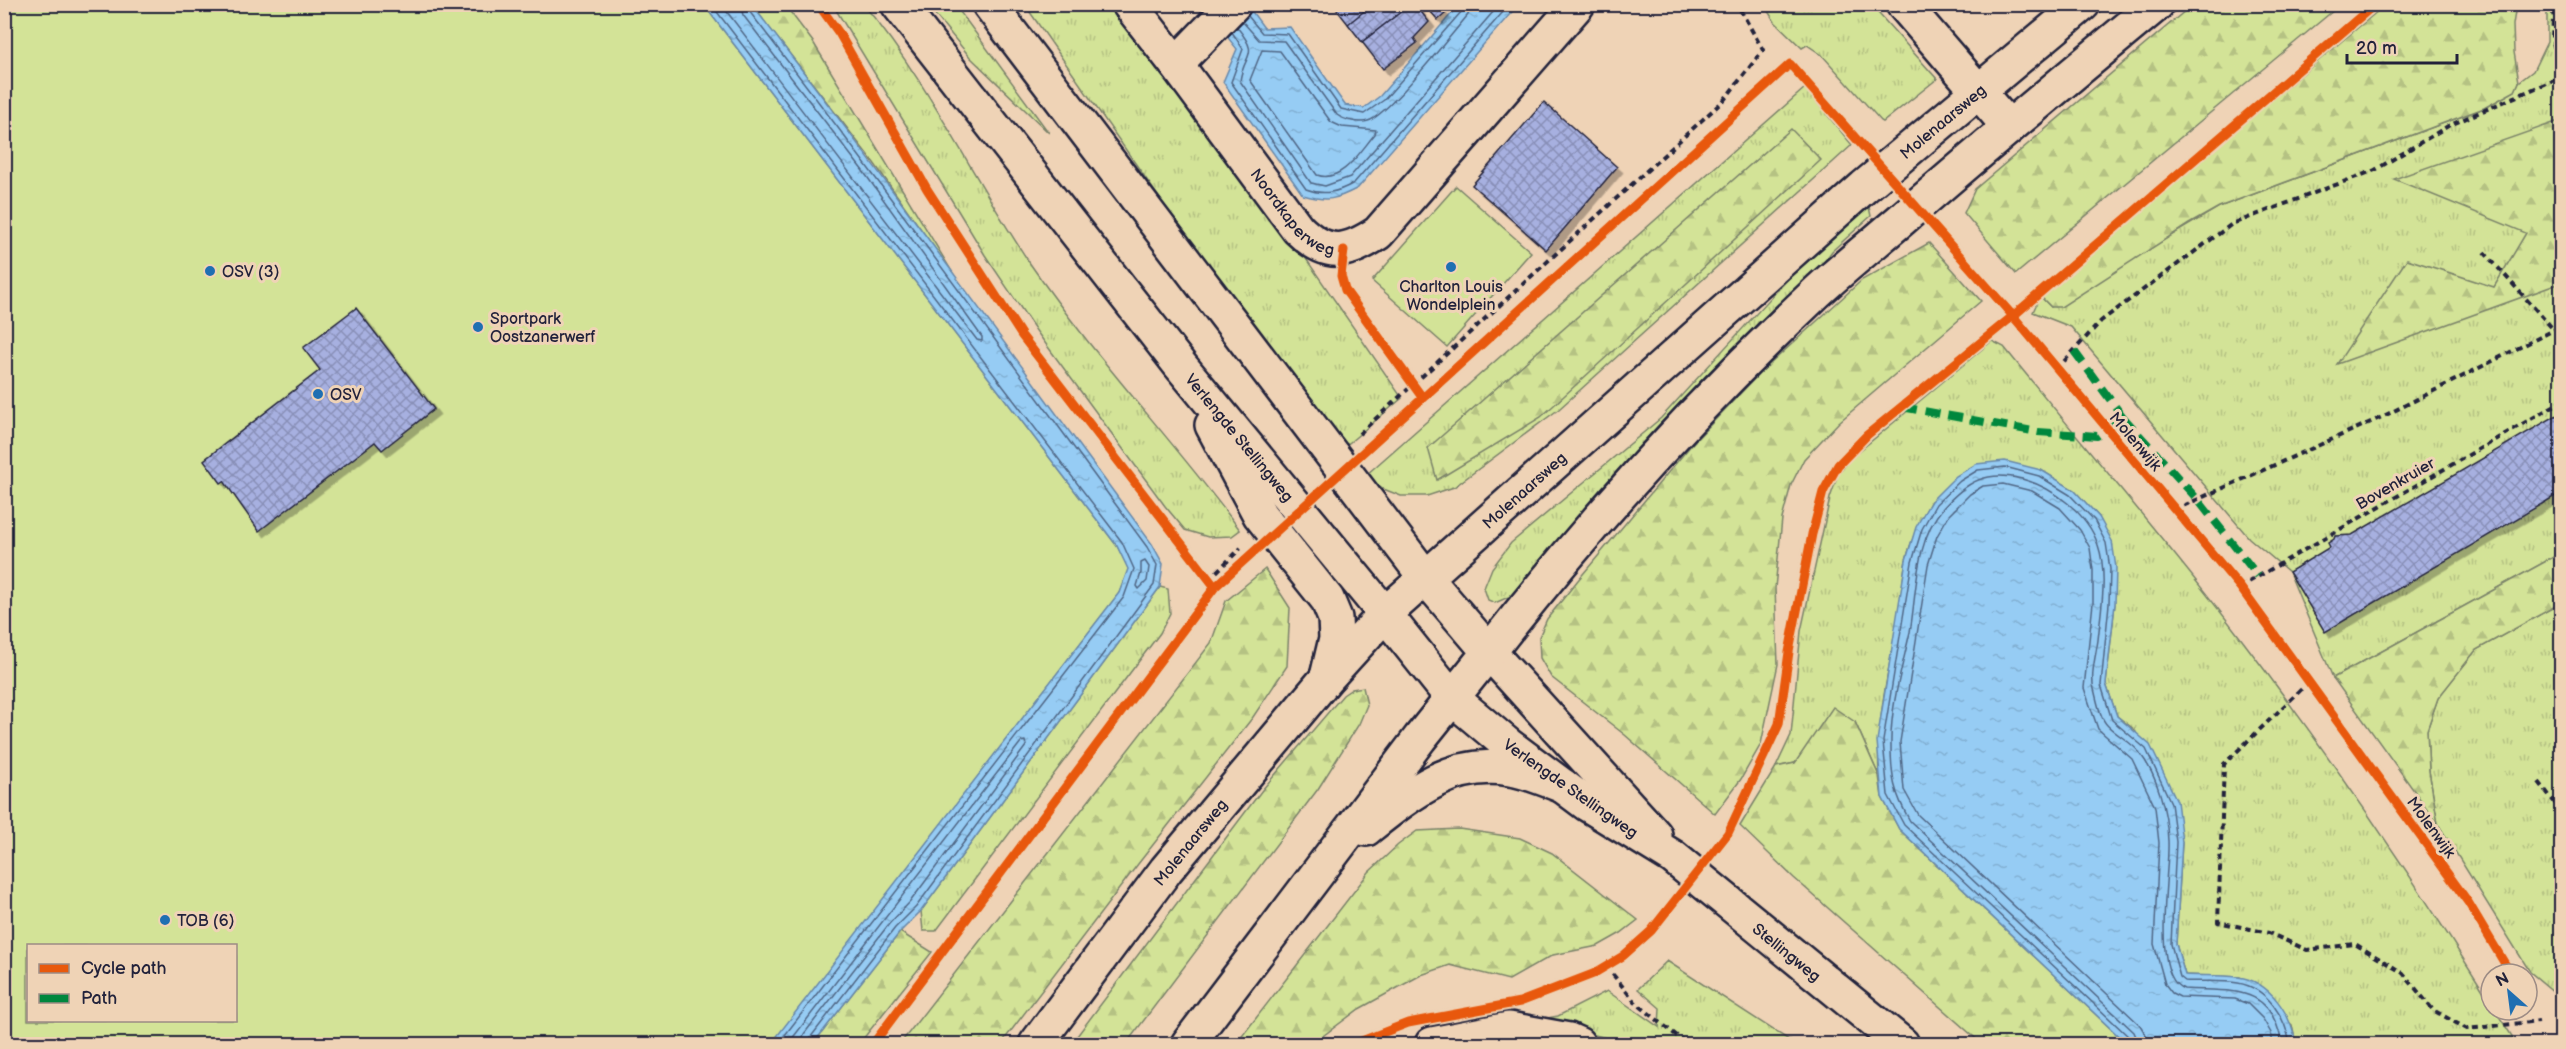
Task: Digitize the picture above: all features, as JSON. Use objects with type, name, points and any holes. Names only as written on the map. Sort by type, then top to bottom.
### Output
[{"type":"street","name":"Verlengde Stellingweg","points":[[898,4],[1180,365],[1452,698],[1508,745],[1596,810],[1673,857]]},
{"type":"street","name":"Verlengde Stellingweg","points":[[989,4],[1425,577],[1489,652],[1673,857]]},
{"type":"street","name":"Noordkaperweg","points":[[1129,4],[1298,229],[1310,240],[1326,249],[1344,250],[1361,244],[1378,233],[1578,4]]},
{"type":"street","points":[[1176,64],[1234,4]]},
{"type":"street","points":[[1903,4],[2009,127]]},
{"type":"street","name":"Molenaarsweg","points":[[1036,1044],[1166,870],[1326,679],[1385,614],[1864,187],[2083,4]]},
{"type":"street","points":[[1188,1044],[1541,585],[1663,448],[1819,291],[1963,166],[2157,4]]},
{"type":"street","points":[[1180,365],[1260,515],[1327,599],[1335,618],[1336,639],[1326,679]]},
{"type":"street","points":[[1331,856],[1414,791],[1441,776],[1475,769],[1510,769],[1563,786]]},
{"type":"street","name":"Stellingweg","points":[[1673,857],[1902,1044]]},
{"type":"street","points":[[1435,1044],[1509,1029],[1569,1040],[1578,1044]]},
{"type":"path","points":[[1353,439],[1415,387],[1724,100],[1763,50],[1737,4]]},
{"type":"path","points":[[2057,369],[2101,321],[2232,224],[2375,170],[2448,126],[2561,77],[2552,38],[2553,4]]},
{"type":"path","points":[[2484,252],[2554,330]]},
{"type":"path","points":[[2175,510],[2382,417],[2554,330],[2562,322]]},
{"type":"path","points":[[2050,360],[2064,378]]},
{"type":"path","points":[[1406,374],[1415,387]]},
{"type":"path","points":[[2167,501],[2182,519]]},
{"type":"path","points":[[1209,579],[1245,544]]},
{"type":"path","points":[[1202,570],[1215,587],[1237,567]]},
{"type":"path","points":[[2233,578],[2247,596]]},
{"type":"path","points":[[2302,672],[2316,692]]},
{"type":"path","points":[[2309,682],[2224,764],[2218,922],[2269,933],[2307,950],[2355,944],[2403,973],[2433,1010],[2467,1029],[2540,1025],[2550,1018]]},
{"type":"path","points":[[2539,782],[2562,812]]},
{"type":"path","points":[[1607,966],[1635,1002],[1688,1044]]},
{"type":"green space","name":"Sportpark Oostzanerwerf","points":[[5,5],[704,5],[1117,546],[1129,569],[1119,593],[772,1044],[5,1044]]},
{"type":"green space","points":[[752,5],[785,5],[813,42],[957,280],[874,163]]},
{"type":"green space","points":[[833,5],[864,5],[888,35],[930,99],[1031,265],[1081,333],[1240,530],[1232,536],[1208,537],[1185,530],[1165,506],[1037,332],[985,255]]},
{"type":"green space","points":[[927,5],[955,5],[1049,133],[970,57]]},
{"type":"green space","points":[[1025,5],[1107,5],[1279,226],[1291,237],[1402,398],[1343,448],[1298,397]]},
{"type":"green space","points":[[1764,5],[1871,5],[1937,79],[1883,122],[1822,55],[1807,45],[1802,48],[1775,22]]},
{"type":"green space","points":[[2192,5],[2340,5],[2016,274],[1964,213],[1975,189]]},
{"type":"green space","points":[[2385,5],[2516,5],[2513,25],[2514,52],[2519,82],[2515,91],[2484,108],[2219,207],[2061,307],[2051,307],[2040,296],[2109,236]]},
{"type":"green space","points":[[2547,5],[2561,5],[2561,553],[2333,678],[2289,572],[2249,538],[2071,327],[2033,312],[2040,296],[2051,307],[2219,207],[2484,108],[2515,91],[2519,82],[2533,71],[2547,42]]},
{"type":"green space","points":[[1805,88],[1852,145],[1559,409],[1454,487],[1427,496],[1401,496],[1376,486],[1366,475]]},
{"type":"green space","points":[[2559,121],[2562,127],[2561,283],[2337,364],[2407,259],[2494,287],[2526,233],[2394,179]]},
{"type":"green space","points":[[1791,129],[1821,160],[1541,417],[1437,480],[1428,448]]},
{"type":"green space","name":"Charlton Louis Wondelplein","points":[[1456,186],[1531,252],[1447,347],[1372,281]]},
{"type":"green space","points":[[1864,204],[1869,207],[1871,216],[1832,251],[1794,303],[1533,580],[1513,595],[1495,603],[1488,600],[1484,588],[1492,568],[1511,543],[1661,418],[1829,234]]},
{"type":"green space","points":[[1929,243],[1981,301],[1839,422],[1804,459],[1791,485],[1782,519],[1775,588],[1778,664],[1761,744],[1741,779],[1715,814],[1625,735],[1551,677],[1540,658],[1539,637],[1547,619],[1578,580],[1692,444],[1759,374],[1862,280]]},
{"type":"green space","points":[[1992,341],[2004,347],[2211,599],[2272,680],[2401,863],[2479,984],[2479,1022],[2503,1022],[2517,1044],[2296,1044],[2292,1025],[2240,977],[2185,975],[2176,944],[2182,842],[2135,730],[2117,716],[2106,684],[2115,604],[2099,517],[2074,490],[2041,470],[1931,501],[1923,515],[1906,560],[1881,717],[1879,776],[1855,722],[1795,763],[1776,767],[1791,735],[1801,631],[1830,498],[1838,475],[1851,458]]},
{"type":"green space","points":[[2561,553],[2561,603],[2476,650],[2438,698],[2427,730],[2429,771],[2438,824],[2333,678]]},
{"type":"green space","points":[[1265,569],[1290,608],[1287,666],[1253,717],[1001,1044],[900,1044],[1211,643],[1226,601]]},
{"type":"green space","points":[[1160,587],[1168,589],[1170,613],[1160,633],[936,931],[923,931],[921,911]]},
{"type":"green space","points":[[2561,603],[2561,997],[2539,980],[2539,962],[2524,962],[2438,824],[2429,771],[2427,730],[2438,698],[2476,650]]},
{"type":"green space","points":[[1363,687],[1367,705],[1359,724],[1318,789],[1126,1044],[1071,1044],[1262,790],[1343,695],[1352,689]]},
{"type":"green space","points":[[1833,707],[1855,722],[1879,776],[1882,797],[1899,829],[2127,1044],[1982,1044],[1794,878],[1740,826],[1776,767],[1795,763]]},
{"type":"green space","points":[[1459,829],[1520,838],[1552,853],[1638,920],[1598,946],[1553,955],[1509,980],[1450,965],[1421,975],[1359,1009],[1312,1044],[1236,1044],[1369,872],[1417,831]]},
{"type":"green space","points":[[900,932],[932,952],[859,1044],[813,1044]]},
{"type":"green space","points":[[1667,961],[1795,1044],[1621,1044],[1614,1040],[1537,1020],[1558,1016],[1607,991],[1659,1027],[1660,1008],[1638,989]]},
{"type":"water","points":[[704,5],[752,5],[954,273],[1152,544],[1163,564],[1160,587],[921,911],[900,932],[813,1044],[771,1044],[1119,593],[1128,569],[1117,546]]},
{"type":"water","points":[[1202,5],[1247,5],[1264,28],[1290,27],[1345,105],[1364,108],[1380,96],[1459,5],[1518,5],[1358,188],[1337,197],[1319,199],[1303,195],[1223,82],[1237,49]]},
{"type":"water","points":[[2005,461],[2041,470],[2074,490],[2099,517],[2112,541],[2116,568],[2115,604],[2106,684],[2117,716],[2150,745],[2177,801],[2182,842],[2176,944],[2185,975],[2238,977],[2260,985],[2278,1001],[2289,1022],[2296,1044],[2127,1044],[1899,829],[1882,797],[1877,741],[1906,560],[1916,527],[1931,501],[1956,476],[1976,464]]},
{"type":"building","points":[[1336,4],[1373,4],[1348,24],[1334,6]]},
{"type":"building","points":[[1373,4],[1411,4],[1362,42],[1348,24]]},
{"type":"building","points":[[1411,4],[1415,4],[1429,22],[1414,38],[1417,43],[1383,69],[1362,42]]},
{"type":"building","points":[[1438,5],[1445,14],[1438,20],[1430,11]]},
{"type":"building","points":[[1544,102],[1617,167],[1546,250],[1472,185]]},
{"type":"building","points":[[356,308],[434,409],[382,450],[375,442],[259,531],[224,481],[221,483],[204,460],[320,370],[303,348]]},
{"type":"building","points":[[2562,412],[2562,492],[2325,632],[2289,572],[2330,547],[2328,543],[2335,536],[2352,535]]},
{"type":"marked path","points":[[2074,351],[2123,417]]},
{"type":"marked path","points":[[1902,407],[2038,432],[2097,436],[2123,417],[2198,500],[2258,576]]},
{"type":"cycle path","points":[[818,4],[839,33],[927,189],[1022,336],[1215,587]]},
{"type":"cycle path","name":"Molenwijk","points":[[2375,4],[2013,316],[2240,587],[2468,902],[2504,962]]},
{"type":"cycle path","points":[[873,1044],[1215,587],[1790,64],[2013,316],[1867,435],[1838,465],[1823,492],[1812,534],[1789,652],[1779,724],[1728,833],[1651,931],[1623,956],[1593,974],[1520,1002],[1408,1023],[1354,1044]]},
{"type":"cycle path","points":[[1344,250],[1341,276],[1345,290],[1422,397]]},
{"type":"place","name":"Charlton Louis Wondelplein","points":[[1451,267]]},
{"type":"place","name":"OSV (3)","points":[[210,271]]},
{"type":"place","name":"Sportpark Oostzanerwerf","points":[[478,327]]},
{"type":"place","name":"OSV","points":[[318,394]]},
{"type":"place","name":"TOB (6)","points":[[165,920]]}]
